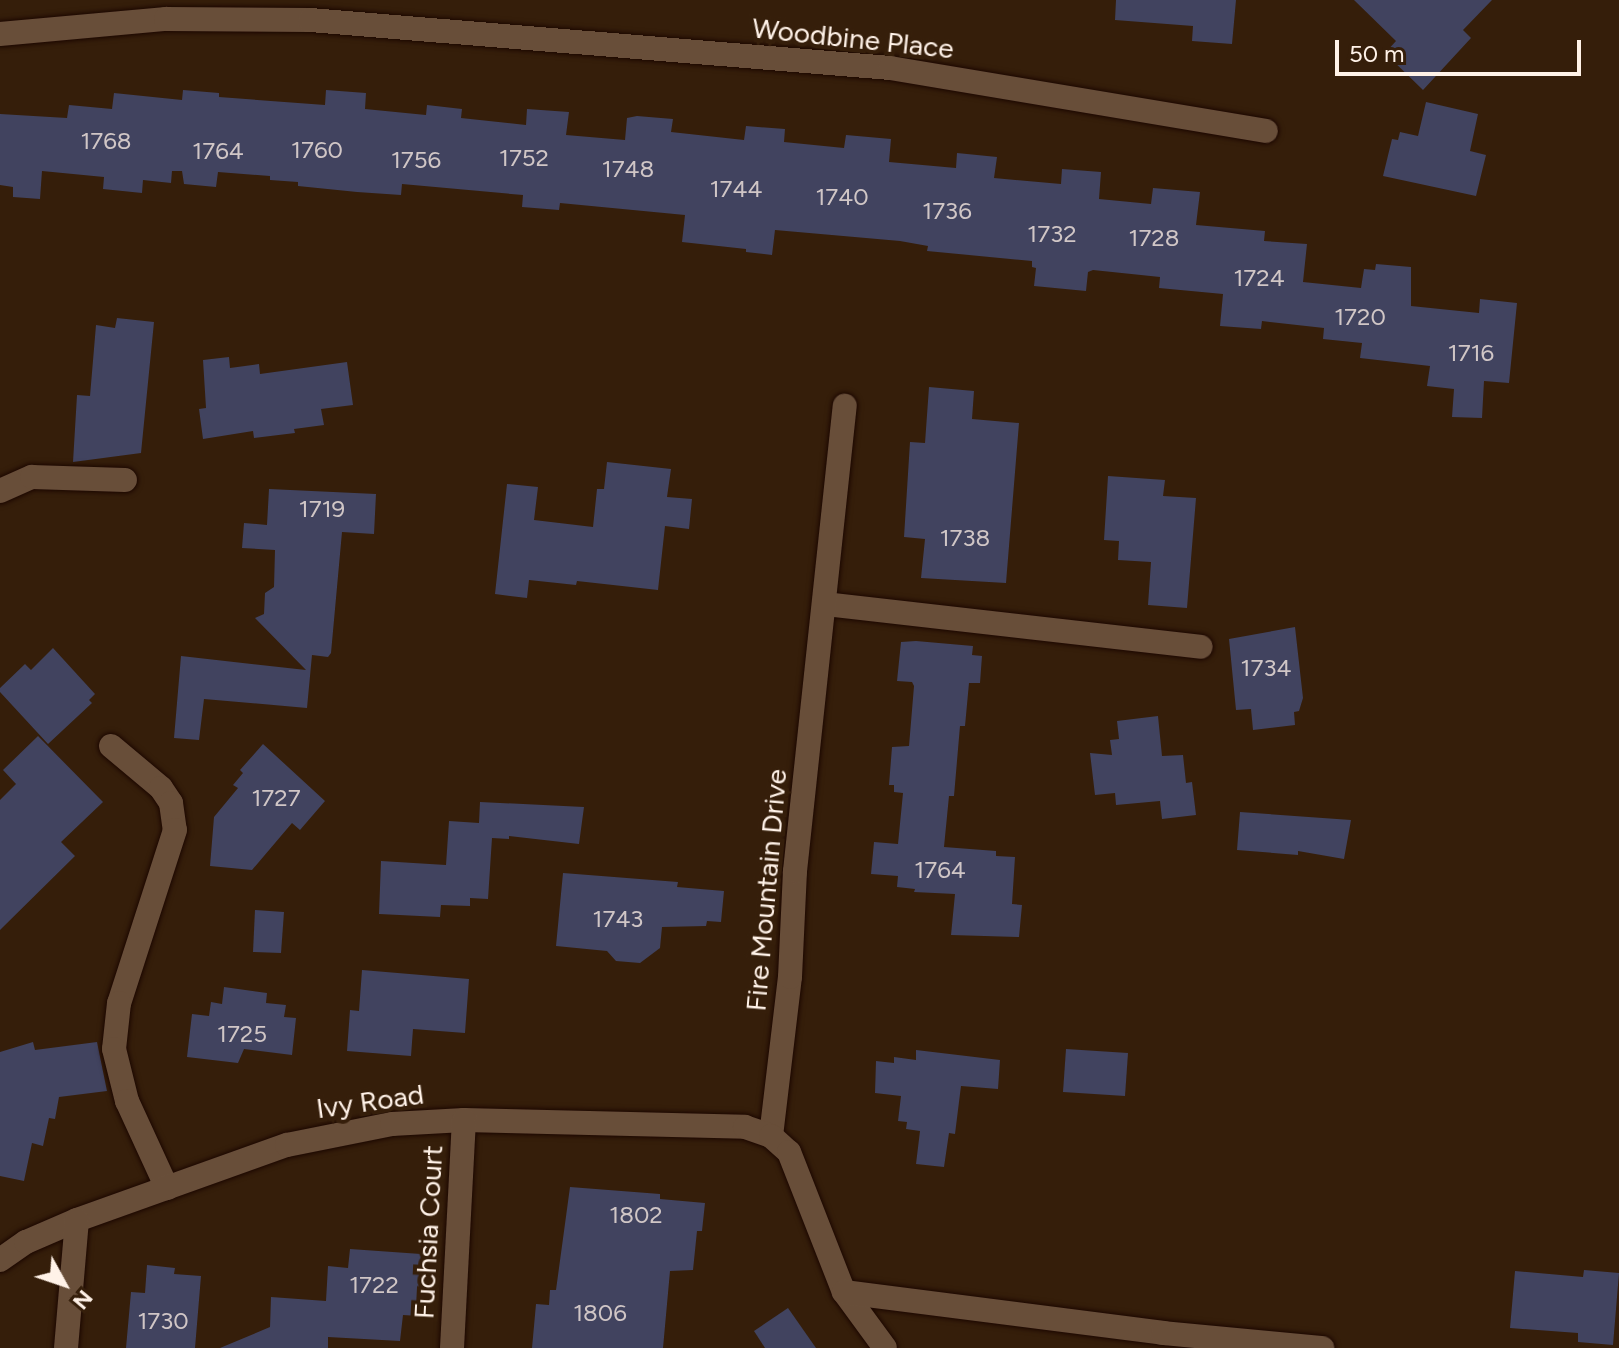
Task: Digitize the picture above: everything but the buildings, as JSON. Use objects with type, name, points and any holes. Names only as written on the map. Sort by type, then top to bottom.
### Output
[{"type":"street","name":"Woodbine Place","points":[[0,34],[166,19],[310,20],[890,68],[1266,131]]},
{"type":"street","name":"Fire Mountain Drive","points":[[771,1136],[790,977],[795,871],[845,406]]},
{"type":"street","points":[[0,491],[32,477],[125,480]]},
{"type":"street","points":[[825,604],[1201,647]]},
{"type":"street","points":[[111,746],[161,788],[171,803],[175,830],[119,1003],[114,1049],[127,1101],[167,1188]]},
{"type":"street","name":"Ivy Road","points":[[0,1260],[26,1242],[77,1220],[287,1145],[392,1124],[464,1120],[745,1127],[771,1136]]},
{"type":"street","name":"Fuchsia Court","points":[[452,1348],[464,1120]]},
{"type":"street","points":[[771,1136],[789,1152],[844,1292],[885,1348]]},
{"type":"street","points":[[66,1348],[77,1220]]},
{"type":"street","points":[[844,1292],[1194,1342],[1322,1348]]}]
